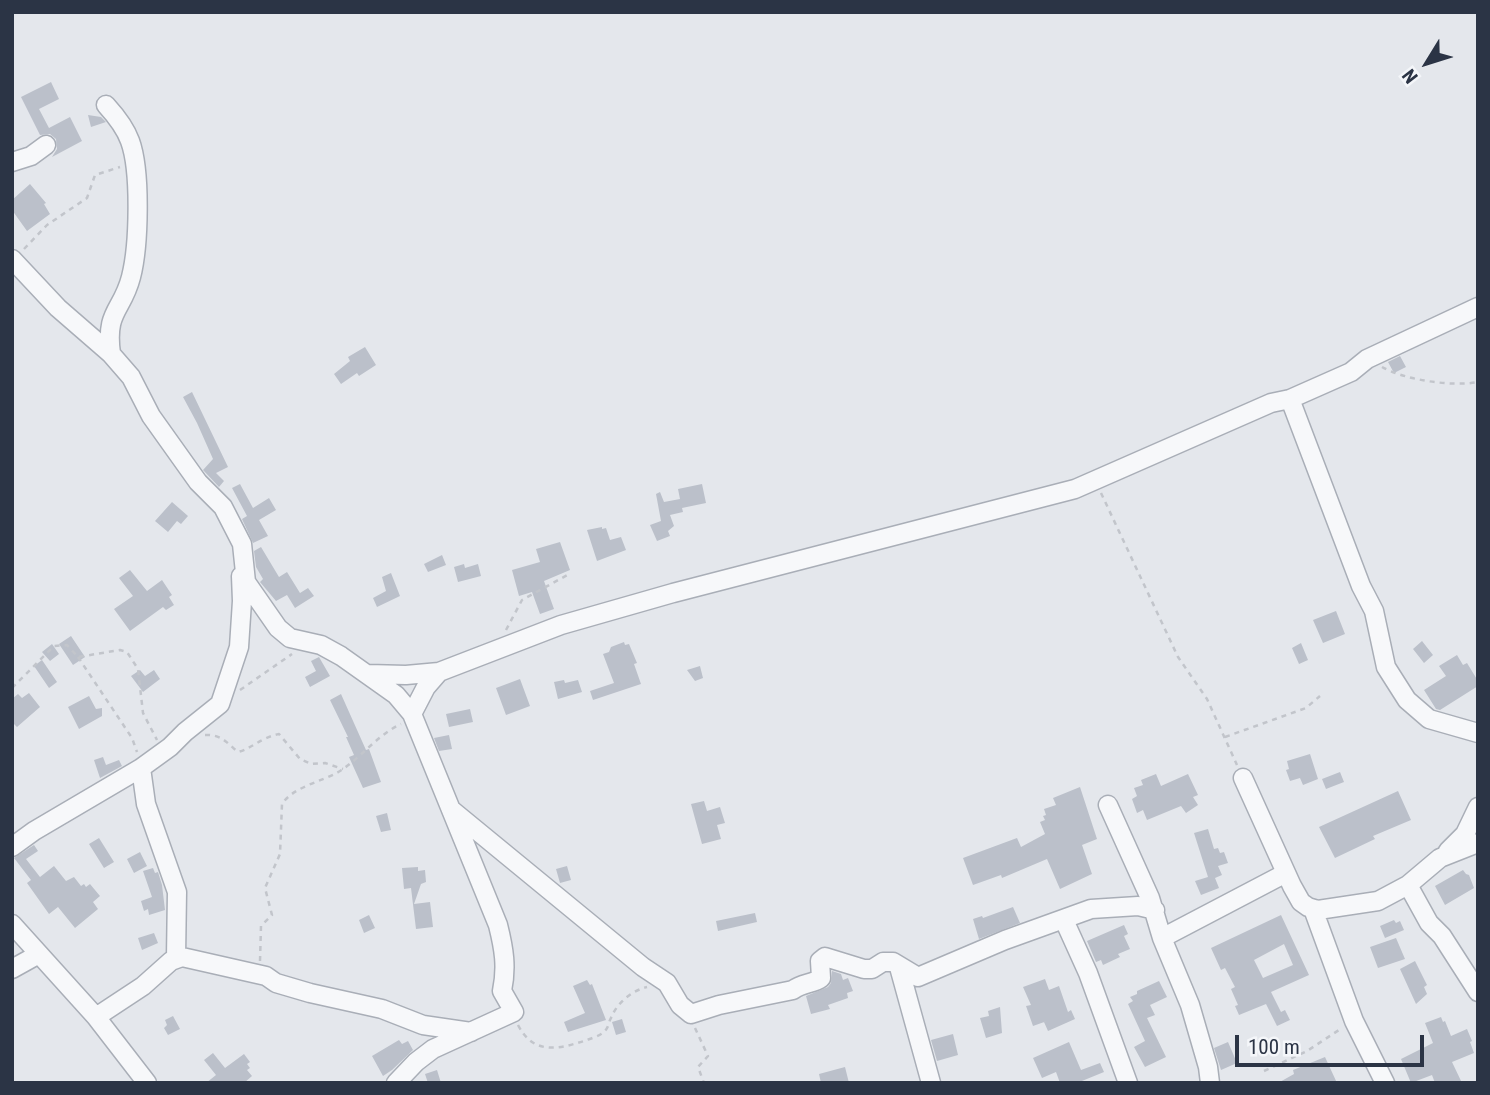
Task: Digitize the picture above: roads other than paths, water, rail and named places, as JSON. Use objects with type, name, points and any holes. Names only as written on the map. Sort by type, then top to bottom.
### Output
[{"type":"street","points":[[106,105],[121,121],[131,142],[137,209],[132,274],[108,333],[111,354]]},
{"type":"street","points":[[12,162],[31,156],[46,145]]},
{"type":"street","points":[[13,266],[111,354],[131,377],[151,416],[198,482],[223,508],[242,544],[246,582],[278,628],[290,638],[327,648],[368,674],[396,695],[413,716],[498,925],[505,955],[506,973],[502,991],[514,1012],[433,1049],[396,1083]]},
{"type":"street","points":[[368,674],[406,676],[439,672],[561,625],[673,593],[1057,494],[1095,481],[1271,403],[1290,399],[1351,372],[1367,359],[1478,307]]},
{"type":"street","points":[[1290,399],[1374,611],[1386,667],[1407,700],[1429,719],[1478,733]]},
{"type":"street","points":[[12,847],[34,831],[141,768],[220,705],[239,647],[243,601],[239,538]]},
{"type":"street","points":[[413,716],[426,687],[439,672]]},
{"type":"street","points":[[96,1017],[144,986],[176,957],[177,892],[146,803],[141,768]]},
{"type":"street","points":[[1243,778],[1301,902],[1313,909],[1327,910],[1378,901],[1408,885],[1465,834],[1478,807]]},
{"type":"street","points":[[1108,805],[1154,910],[1162,938],[1189,1005],[1208,1067],[1210,1083]]},
{"type":"street","points":[[450,809],[643,967],[667,983],[680,1005],[691,1014],[719,1005],[793,990],[801,984],[818,981],[821,978],[820,961],[825,957],[864,969],[872,969],[883,962],[892,962],[913,975],[922,976],[1005,940],[1099,907],[1138,906],[1154,910]]},
{"type":"street","points":[[1440,858],[1478,843]]},
{"type":"street","points":[[1162,938],[1286,873]]},
{"type":"street","points":[[1408,885],[1429,923],[1442,936],[1478,992]]},
{"type":"street","points":[[1313,909],[1354,1021],[1385,1083]]},
{"type":"street","points":[[1064,920],[1088,973],[1128,1083]]},
{"type":"street","points":[[12,924],[96,1017],[147,1083]]},
{"type":"street","points":[[12,969],[39,954]]},
{"type":"street","points":[[176,957],[258,975],[310,993],[382,1009],[423,1025],[472,1032]]},
{"type":"street","points":[[899,967],[931,1083]]}]
